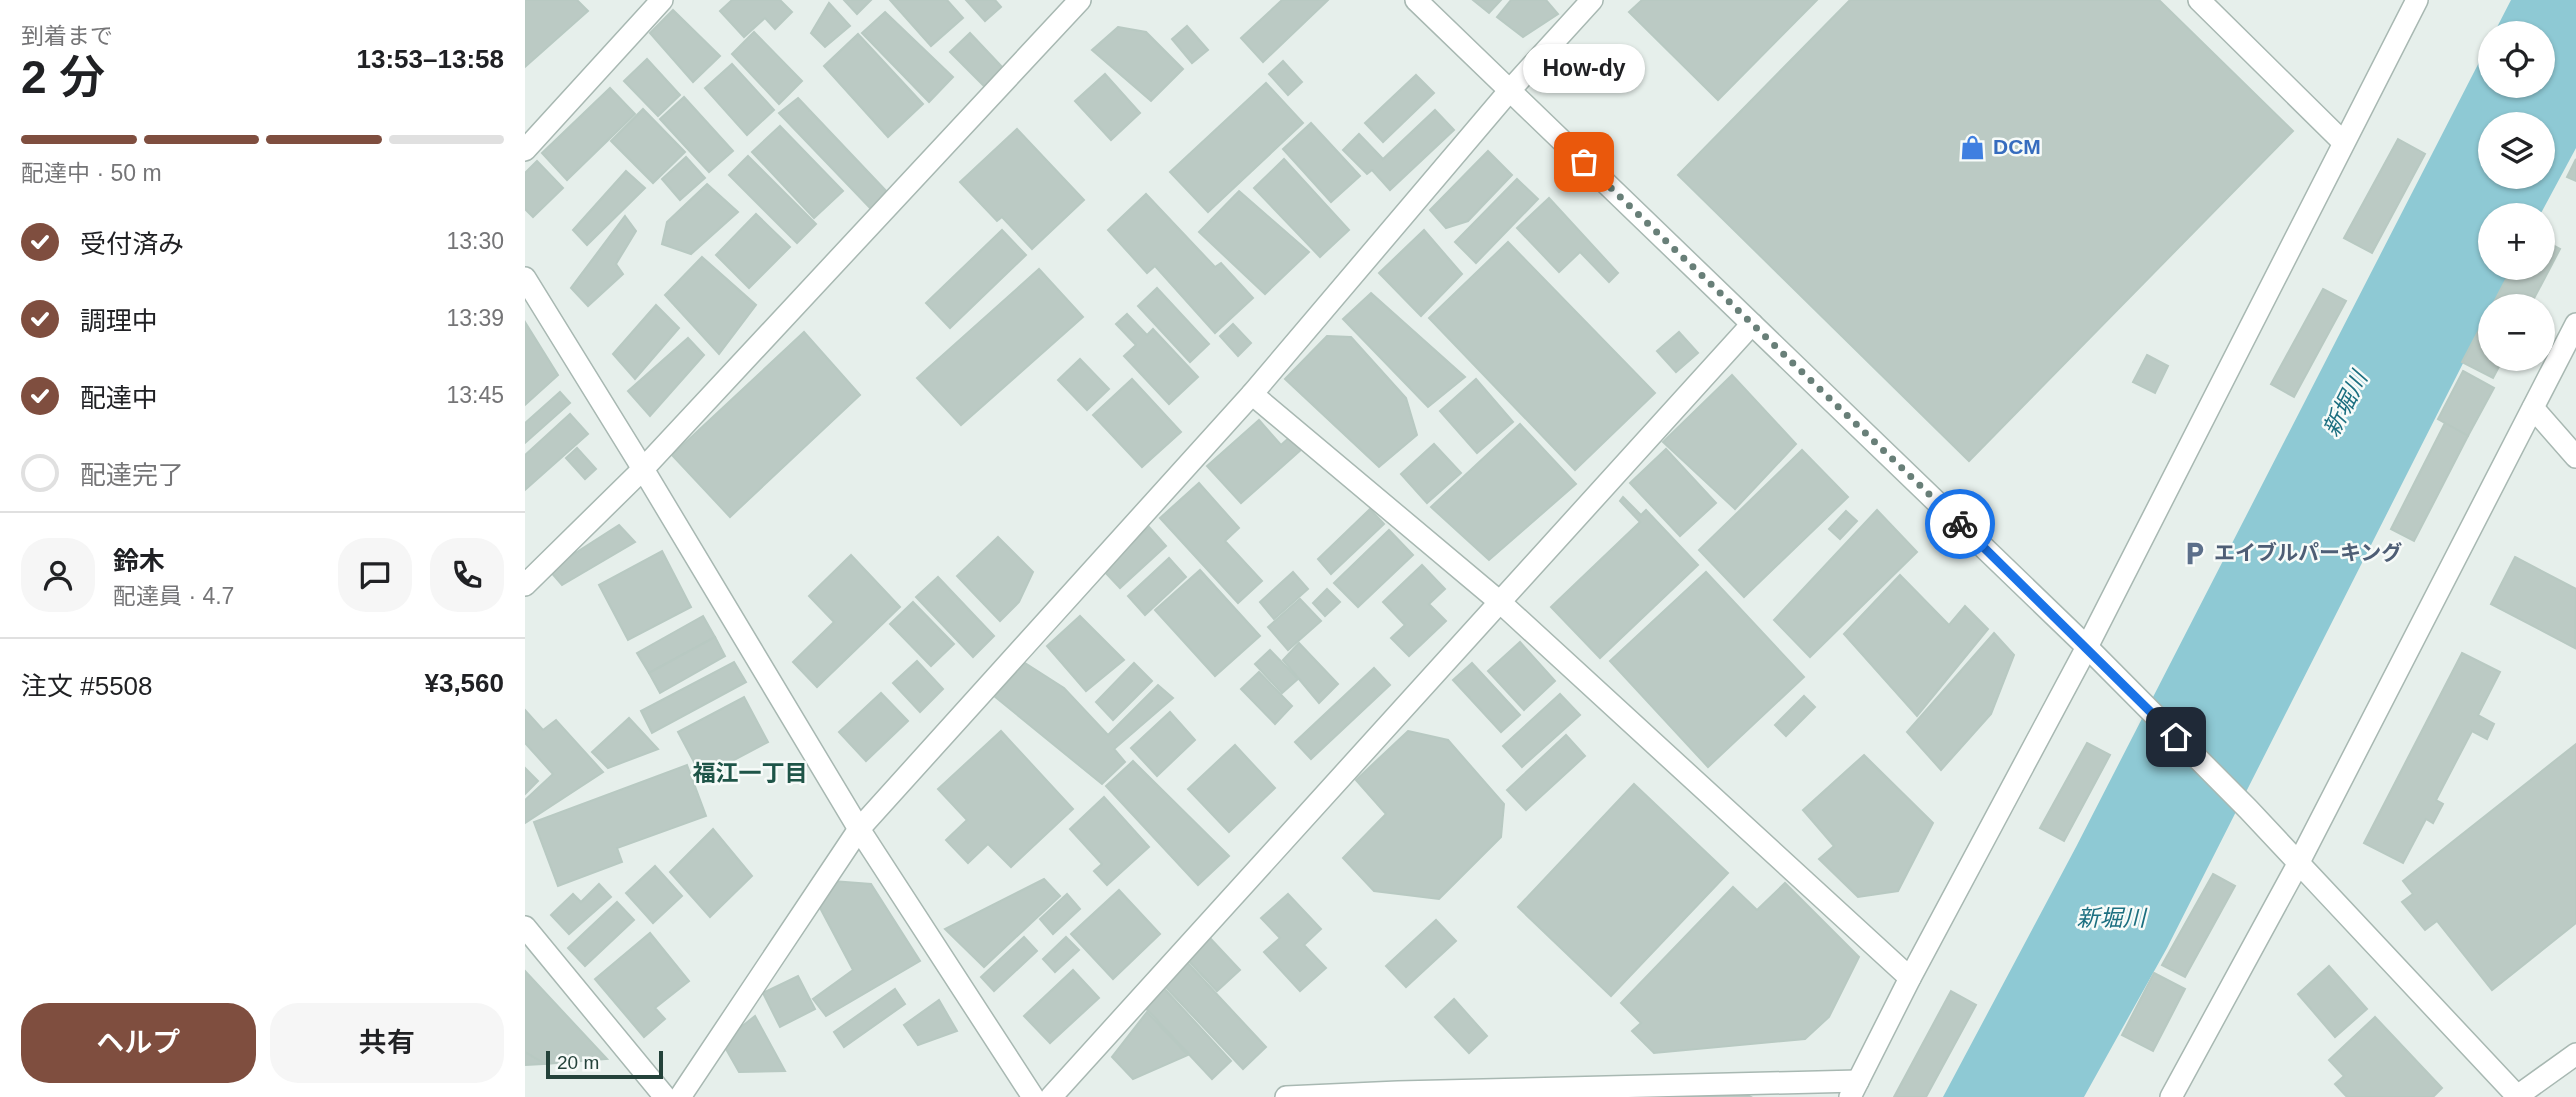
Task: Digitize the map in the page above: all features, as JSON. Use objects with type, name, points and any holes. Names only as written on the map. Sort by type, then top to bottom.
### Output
[{"type":"street","points":[[525,150],[662,0]]},
{"type":"street","points":[[525,585],[643,469],[1080,0]]},
{"type":"street","points":[[1416,0],[2087,647],[2248,809],[2517,1097],[2576,1054]]},
{"type":"street","points":[[680,1097],[859,829],[1252,394],[1510,90],[1592,0]]},
{"type":"street","points":[[2199,0],[2343,142]]},
{"type":"street","points":[[1286,1097],[1854,1089],[1910,978],[2087,647],[2417,0]]},
{"type":"street","points":[[525,278],[859,829],[1033,1097]]},
{"type":"street","points":[[1051,1097],[1752,324]]},
{"type":"street","points":[[2171,1097],[2298,864],[2576,324]]},
{"type":"street","points":[[1252,394],[1501,603],[1910,978]]},
{"type":"street","points":[[2533,408],[2576,457]]},
{"type":"street","points":[[525,927],[664,1097]]},
{"type":"water","name":"新堀川","points":[[2511,0],[2576,0],[2576,148],[2555,187],[2555,112],[2478,112],[2478,189],[2554,189],[2546,203],[2478,203],[2478,280],[2506,280],[2499,294],[2478,294],[2478,334],[2167,948],[2084,1097],[1943,1097],[2076,847],[2478,64],[2478,98],[2555,98],[2555,21],[2500,21]]},
{"type":"building","points":[[525,0],[577,0],[588,11],[525,67]]},
{"type":"building","points":[[732,0],[780,0],[792,12],[775,29],[765,18],[744,37],[720,11]]},
{"type":"building","points":[[844,0],[871,0],[857,14]]},
{"type":"building","points":[[890,0],[947,0],[963,18],[931,46]]},
{"type":"building","points":[[966,0],[995,0],[1001,7],[985,21]]},
{"type":"building","points":[[1282,0],[1328,0],[1263,62],[1241,38]]},
{"type":"building","points":[[1473,0],[1501,0],[1489,13]]},
{"type":"building","points":[[1511,0],[1546,0],[1558,14],[1523,37],[1497,17]]},
{"type":"building","points":[[1642,0],[1817,0],[1718,100],[1629,12]]},
{"type":"building","points":[[1850,0],[2159,0],[2293,131],[1969,461],[1678,175]]},
{"type":"building","points":[[829,3],[850,26],[825,47],[811,33]]},
{"type":"building","points":[[673,10],[720,56],[693,82],[650,33]]},
{"type":"building","points":[[885,12],[953,77],[929,102],[862,33]]},
{"type":"building","points":[[1187,26],[1208,50],[1192,63],[1172,39]]},
{"type":"building","points":[[1118,27],[1146,32],[1183,69],[1151,101],[1092,50]]},
{"type":"building","points":[[754,32],[802,81],[779,104],[732,54]]},
{"type":"building","points":[[970,33],[1004,69],[985,87],[950,52]]},
{"type":"building","points":[[858,34],[923,104],[888,137],[824,66]]},
{"type":"building","points":[[647,59],[680,95],[658,116],[624,81]]},
{"type":"building","points":[[1283,61],[1302,82],[1288,95],[1269,74]]},
{"type":"building","points":[[732,64],[774,110],[747,135],[705,88]]},
{"type":"building","points":[[1105,74],[1140,113],[1111,140],[1075,101]]},
{"type":"building","points":[[1416,75],[1434,93],[1383,142],[1365,123]]},
{"type":"building","points":[[1266,83],[1303,123],[1208,212],[1170,172]]},
{"type":"building","points":[[610,88],[635,114],[567,180],[542,153]]},
{"type":"building","points":[[684,97],[733,151],[709,172],[660,119]]},
{"type":"building","points":[[798,98],[890,195],[873,211],[779,113]]},
{"type":"building","points":[[643,109],[685,152],[653,183],[611,141]]},
{"type":"building","points":[[1435,110],[1454,130],[1390,190],[1372,170],[1367,174],[1343,150],[1359,134],[1383,159]]},
{"type":"building","points":[[1311,123],[1360,176],[1331,202],[1283,149]]},
{"type":"building","points":[[780,126],[843,191],[814,218],[752,152]]},
{"type":"building","points":[[1017,129],[1084,200],[1032,249],[1002,217],[997,221],[960,182]]},
{"type":"building","points":[[2398,139],[2425,154],[2372,253],[2344,238]]},
{"type":"building","points":[[1488,151],[1512,175],[1468,221],[1446,228],[1430,210]]},
{"type":"building","points":[[748,156],[816,224],[797,243],[729,175]]},
{"type":"building","points":[[686,157],[705,178],[680,200],[662,179]]},
{"type":"building","points":[[1284,159],[1349,230],[1320,257],[1254,188]]},
{"type":"building","points":[[2576,159],[2576,181],[2567,177]]},
{"type":"building","points":[[537,161],[563,188],[533,217],[525,209],[525,173]]},
{"type":"building","points":[[626,171],[645,188],[587,245],[573,230]]},
{"type":"building","points":[[1517,179],[1538,199],[1476,263],[1455,242]]},
{"type":"building","points":[[707,184],[738,212],[691,254],[662,244],[667,222]]},
{"type":"building","points":[[1239,191],[1309,252],[1265,294],[1199,232]]},
{"type":"building","points":[[1146,194],[1215,267],[1221,263],[1253,298],[1215,333],[1155,266],[1147,273],[1108,230]]},
{"type":"building","points":[[1549,198],[1618,273],[1609,282],[1580,252],[1559,272],[1517,228]]},
{"type":"building","points":[[756,214],[790,247],[749,288],[716,255]]},
{"type":"building","points":[[625,216],[636,231],[616,264],[623,274],[588,306],[571,288]]},
{"type":"building","points":[[1002,230],[1026,255],[950,328],[926,303]]},
{"type":"building","points":[[1424,230],[1462,274],[1421,316],[1379,273]]},
{"type":"building","points":[[1508,242],[1655,393],[1575,470],[1429,318]]},
{"type":"building","points":[[702,257],[756,305],[719,354],[665,295]]},
{"type":"building","points":[[1039,269],[1083,317],[961,425],[917,378]]},
{"type":"building","points":[[2506,280],[2544,280],[2536,294],[2498,294]]},
{"type":"building","points":[[1157,288],[1209,344],[1190,362],[1138,306]]},
{"type":"building","points":[[2323,289],[2346,301],[2294,397],[2271,384]]},
{"type":"building","points":[[1371,293],[1465,377],[1428,407],[1343,319]]},
{"type":"building","points":[[656,305],[679,328],[635,379],[613,354]]},
{"type":"building","points":[[1127,314],[1147,335],[1153,329],[1198,377],[1169,404],[1124,356],[1136,345],[1116,324]]},
{"type":"building","points":[[525,322],[558,375],[525,405]]},
{"type":"building","points":[[1233,324],[1251,343],[1238,356],[1220,336]]},
{"type":"building","points":[[804,332],[860,395],[730,517],[672,455]]},
{"type":"building","points":[[1679,332],[1698,353],[1676,372],[1657,351]]},
{"type":"building","points":[[2478,332],[2478,370],[2462,362]]},
{"type":"building","points":[[1327,336],[1351,337],[1406,398],[1417,435],[1379,467],[1285,379]]},
{"type":"building","points":[[688,338],[704,355],[650,416],[628,391]]},
{"type":"building","points":[[2147,355],[2168,366],[2155,393],[2133,382]]},
{"type":"building","points":[[1080,359],[1109,389],[1087,410],[1058,380]]},
{"type":"building","points":[[2463,371],[2494,388],[2468,436],[2438,419]]},
{"type":"building","points":[[2479,371],[2497,371],[2493,378]]},
{"type":"building","points":[[1732,375],[1796,444],[1735,509],[1663,442]]},
{"type":"building","points":[[1132,379],[1181,432],[1142,467],[1093,415]]},
{"type":"building","points":[[1476,379],[1513,422],[1477,453],[1440,411]]},
{"type":"building","points":[[560,392],[570,403],[525,443],[525,423]]},
{"type":"building","points":[[570,414],[588,434],[525,490],[525,455]]},
{"type":"building","points":[[1259,420],[1281,445],[1291,436],[1302,449],[1241,503],[1207,466]]},
{"type":"building","points":[[2445,423],[2468,436],[2414,541],[2391,529]]},
{"type":"building","points":[[1520,424],[1576,484],[1489,560],[1431,507]]},
{"type":"building","points":[[1434,444],[1461,473],[1427,503],[1401,474]]},
{"type":"building","points":[[577,448],[596,469],[585,479],[566,458]]},
{"type":"building","points":[[1666,449],[1716,503],[1680,536],[1630,483]]},
{"type":"building","points":[[1802,450],[1848,497],[1744,597],[1699,550]]},
{"type":"building","points":[[1199,483],[1239,528],[1225,541],[1262,581],[1238,603],[1160,518]]},
{"type":"building","points":[[1623,497],[1641,515],[1646,510],[1698,565],[1600,658],[1551,607],[1640,522],[1620,501]]},
{"type":"building","points":[[1370,509],[1384,524],[1331,574],[1318,559]]},
{"type":"building","points":[[1877,510],[1917,552],[1810,657],[1774,620]]},
{"type":"building","points":[[1846,511],[1857,521],[1840,539],[1829,529]]},
{"type":"building","points":[[619,525],[635,542],[562,585],[549,570]]},
{"type":"building","points":[[1149,527],[1166,546],[1120,588],[1103,570]]},
{"type":"building","points":[[1389,530],[1413,555],[1358,607],[1334,583]]},
{"type":"building","points":[[998,537],[1033,572],[1019,602],[1000,621],[957,576]]},
{"type":"building","points":[[662,551],[691,607],[628,640],[599,585]]},
{"type":"building","points":[[851,555],[900,607],[817,687],[793,662],[834,622],[809,596]]},
{"type":"building","points":[[2515,557],[2576,589],[2575,648],[2491,604]]},
{"type":"building","points":[[1169,558],[1186,577],[1145,615],[1128,596]]},
{"type":"building","points":[[1422,565],[1445,589],[1429,604],[1446,621],[1409,656],[1391,638],[1405,625],[1383,602]]},
{"type":"building","points":[[1200,570],[1260,636],[1215,676],[1155,610]]},
{"type":"building","points":[[1293,572],[1308,589],[1274,619],[1260,602]]},
{"type":"building","points":[[1706,572],[1804,677],[1708,767],[1610,661]]},
{"type":"building","points":[[1900,575],[1949,625],[1965,606],[1988,629],[1917,716],[1844,634]]},
{"type":"building","points":[[938,577],[994,636],[973,657],[916,597]]},
{"type":"building","points":[[1327,589],[1340,602],[1325,616],[1313,603]]},
{"type":"building","points":[[1300,599],[1321,621],[1288,650],[1268,627]]},
{"type":"building","points":[[913,602],[954,644],[931,666],[890,624]]},
{"type":"building","points":[[703,616],[715,637],[649,673],[637,653]]},
{"type":"building","points":[[1080,616],[1124,660],[1086,691],[1047,646]]},
{"type":"building","points":[[1994,633],[2014,655],[1991,714],[1941,770],[1907,732]]},
{"type":"building","points":[[715,637],[725,656],[660,693],[649,673]]},
{"type":"building","points":[[1520,642],[1555,681],[1524,710],[1488,671]]},
{"type":"building","points":[[1299,643],[1338,684],[1319,703],[1283,660]]},
{"type":"building","points":[[1270,650],[1298,679],[1282,693],[1255,664]]},
{"type":"building","points":[[2462,653],[2500,672],[2478,715],[2494,724],[2487,739],[2472,731],[2436,800],[2443,804],[2433,823],[2426,819],[2403,863],[2364,843]]},
{"type":"building","points":[[917,661],[943,689],[920,712],[893,683]]},
{"type":"building","points":[[734,662],[746,682],[652,733],[641,711]]},
{"type":"building","points":[[1025,663],[1064,688],[1108,735],[1158,685],[1173,698],[1114,749],[1125,762],[1102,784],[994,696]]},
{"type":"building","points":[[1134,663],[1152,681],[1113,720],[1096,702]]},
{"type":"building","points":[[1472,663],[1520,715],[1501,732],[1453,680]]},
{"type":"building","points":[[1374,668],[1390,685],[1311,759],[1295,742]]},
{"type":"building","points":[[1259,672],[1292,706],[1275,724],[1241,689]]},
{"type":"building","points":[[881,693],[908,721],[866,761],[839,732]]},
{"type":"building","points":[[1560,694],[1580,715],[1522,767],[1503,746]]},
{"type":"building","points":[[1804,696],[1815,707],[1786,736],[1775,725]]},
{"type":"building","points":[[744,697],[768,742],[702,777],[678,732]]},
{"type":"building","points":[[525,710],[543,730],[556,720],[603,772],[525,823],[525,800],[553,774],[525,743]]},
{"type":"building","points":[[1170,712],[1195,740],[1157,776],[1131,748]]},
{"type":"building","points":[[629,718],[658,749],[608,768],[592,752]]},
{"type":"building","points":[[1001,731],[1073,809],[1011,867],[988,844],[968,863],[946,840],[967,820],[938,789]]},
{"type":"building","points":[[1408,731],[1448,740],[1504,804],[1501,837],[1439,899],[1374,891],[1343,858],[1386,814],[1356,780]]},
{"type":"building","points":[[1566,735],[1585,756],[1526,810],[1507,790]]},
{"type":"building","points":[[2087,743],[2110,755],[2064,841],[2040,828]]},
{"type":"building","points":[[2576,744],[2576,923],[2492,990],[2437,921],[2425,930],[2402,902],[2413,894],[2403,881]]},
{"type":"building","points":[[1235,745],[1275,788],[1229,832],[1188,789]]},
{"type":"building","points":[[1864,755],[1933,823],[1898,891],[1858,897],[1819,859],[1834,846],[1803,810]]},
{"type":"building","points":[[1133,761],[1229,856],[1198,885],[1106,786]]},
{"type":"building","points":[[687,765],[706,816],[617,848],[622,862],[558,886],[534,822]]},
{"type":"building","points":[[525,768],[538,781],[525,794]]},
{"type":"building","points":[[1634,784],[1728,873],[1611,996],[1518,907]]},
{"type":"building","points":[[1104,797],[1149,847],[1107,885],[1094,871],[1102,864],[1070,829]]},
{"type":"building","points":[[713,829],[752,876],[710,917],[670,872]]},
{"type":"building","points":[[655,866],[682,896],[653,923],[626,893]]},
{"type":"building","points":[[2213,874],[2235,886],[2185,977],[2162,965]]},
{"type":"building","points":[[1044,879],[1060,896],[984,967],[945,929]]},
{"type":"building","points":[[832,881],[871,884],[920,961],[826,1016],[813,999],[853,970],[818,904]]},
{"type":"building","points":[[1785,883],[1859,957],[1829,1017],[1805,1039],[1654,1053],[1632,1031],[1641,1023],[1621,1003],[1733,887],[1757,910]]},
{"type":"building","points":[[599,884],[611,897],[569,934],[551,915],[573,894],[581,902]]},
{"type":"building","points":[[1119,890],[1160,934],[1113,979],[1071,934]]},
{"type":"building","points":[[1067,894],[1080,909],[1053,934],[1040,919]]},
{"type":"building","points":[[1288,894],[1321,929],[1304,945],[1326,968],[1300,991],[1264,952],[1280,938],[1261,918]]},
{"type":"building","points":[[617,902],[634,920],[585,966],[568,948]]},
{"type":"building","points":[[1436,920],[1456,941],[1406,987],[1386,966]]},
{"type":"building","points":[[650,933],[689,981],[655,1008],[665,1019],[644,1037],[595,979]]},
{"type":"building","points":[[1024,937],[1037,951],[994,991],[981,977]]},
{"type":"building","points":[[1066,937],[1079,950],[1055,972],[1043,959]]},
{"type":"building","points":[[1209,937],[1240,970],[1217,991],[1186,958]]},
{"type":"building","points":[[1184,959],[1266,1047],[1243,1069],[1160,981]]},
{"type":"building","points":[[2329,966],[2367,1009],[2335,1037],[2298,994]]},
{"type":"building","points":[[1073,970],[1099,998],[1050,1043],[1024,1016]]},
{"type":"building","points":[[525,971],[607,1059],[545,1064],[525,1052]]},
{"type":"building","points":[[2154,973],[2185,989],[2153,1051],[2122,1035]]},
{"type":"building","points":[[798,976],[815,1009],[780,1027],[763,993]]},
{"type":"building","points":[[1159,983],[1231,1061],[1212,1079],[1139,1001]]},
{"type":"building","points":[[895,989],[905,1004],[844,1047],[834,1032]]},
{"type":"building","points":[[1951,991],[1976,1005],[1926,1097],[1894,1097]]},
{"type":"building","points":[[1454,999],[1487,1036],[1469,1053],[1435,1017]]},
{"type":"building","points":[[939,1000],[957,1031],[918,1045],[904,1025]]},
{"type":"building","points":[[1147,1012],[1188,1055],[1133,1079],[1112,1057]]},
{"type":"building","points":[[755,1016],[785,1071],[739,1072],[722,1042]]},
{"type":"building","points":[[2375,1017],[2442,1088],[2433,1097],[2347,1097],[2335,1084],[2344,1076],[2329,1060]]},
{"type":"building","points":[[525,1052],[545,1064],[525,1065]]},
{"type":"building","points":[[1737,1089],[1751,1097],[1667,1097]]},
{"type":"way so far","points":[[1584,162],[1960,524]]},
{"type":"place","name":"DCM","points":[[1973,147]]},
{"type":"place","name":"How-dy","points":[[1584,162]]},
{"type":"place","name":"エイブルパーキング","points":[[2194,553]]},
{"type":"district","name":"福江一丁目","points":[[750,773]]},
{"type":"route","points":[[1960,524],[2176,737]]}]
